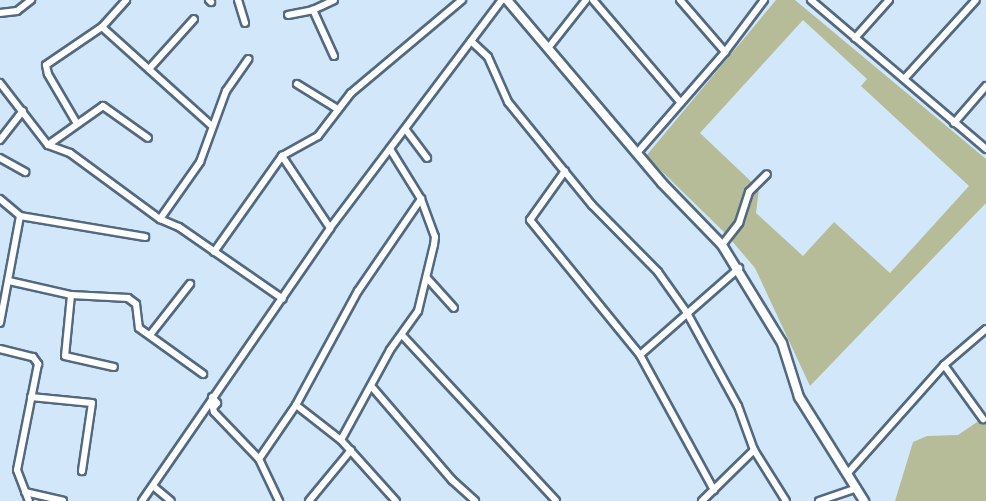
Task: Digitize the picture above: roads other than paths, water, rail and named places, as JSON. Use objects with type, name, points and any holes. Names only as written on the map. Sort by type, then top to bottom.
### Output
[{"type":"street","points":[[0,13],[17,11],[31,0]]},
{"type":"street","points":[[76,122],[48,74],[46,64],[102,27],[126,0]]},
{"type":"street","points":[[238,0],[246,23]]},
{"type":"street","points":[[288,15],[313,10],[323,2],[334,0]]},
{"type":"street","points":[[214,252],[282,156],[318,136],[336,108],[462,0]]},
{"type":"street","points":[[142,501],[330,228],[502,0]]},
{"type":"street","points":[[507,0],[637,153],[722,245],[739,268],[782,343],[799,397],[860,494],[819,501]]},
{"type":"street","points":[[549,47],[586,0]]},
{"type":"street","points":[[593,0],[681,103]]},
{"type":"street","points":[[680,0],[725,52]]},
{"type":"street","points":[[637,153],[725,52],[764,0]]},
{"type":"street","points":[[811,0],[986,148]]},
{"type":"street","points":[[855,38],[889,0]]},
{"type":"street","points":[[905,78],[976,0]]},
{"type":"street","points":[[313,10],[334,56]]},
{"type":"street","points":[[149,69],[194,19]]},
{"type":"street","points":[[102,27],[211,125]]},
{"type":"street","points":[[471,41],[488,57],[508,102],[565,171],[658,272],[687,313],[738,406],[754,450],[786,501]]},
{"type":"street","points":[[160,219],[196,169],[211,125],[229,84],[248,59]]},
{"type":"street","points":[[0,83],[3,92],[23,111],[48,145],[77,158],[160,219],[179,226],[283,299]]},
{"type":"street","points":[[297,84],[336,108]]},
{"type":"street","points":[[954,123],[986,86]]},
{"type":"street","points":[[48,145],[76,122],[103,106],[148,138]]},
{"type":"street","points":[[0,140],[23,111]]},
{"type":"street","points":[[406,130],[427,158]]},
{"type":"street","points":[[341,440],[417,311],[427,278],[435,237],[421,199],[390,149]]},
{"type":"street","points":[[282,156],[330,228]]},
{"type":"street","points":[[0,158],[25,172]]},
{"type":"street","points":[[565,171],[530,220],[640,355],[714,490]]},
{"type":"street","points":[[722,245],[739,223],[749,192],[767,174]]},
{"type":"street","points":[[259,459],[296,405],[358,291],[421,199]]},
{"type":"street","points":[[0,200],[20,216],[145,237]]},
{"type":"street","points":[[0,323],[20,216]]},
{"type":"street","points":[[640,355],[739,268]]},
{"type":"street","points":[[427,278],[454,308]]},
{"type":"street","points":[[9,281],[71,295],[128,298],[136,304],[139,328],[203,374]]},
{"type":"street","points":[[150,335],[190,284]]},
{"type":"street","points":[[71,295],[65,356],[114,367]]},
{"type":"street","points":[[847,474],[944,365],[986,329]]},
{"type":"street","points":[[402,335],[556,501]]},
{"type":"street","points":[[0,349],[36,359],[17,470],[29,501]]},
{"type":"street","points":[[944,365],[983,419]]},
{"type":"street","points":[[372,387],[475,501]]},
{"type":"street","points":[[31,397],[92,403],[82,471]]},
{"type":"street","points":[[212,397],[217,403],[213,408],[214,412],[259,459],[279,501]]},
{"type":"street","points":[[296,405],[341,440],[396,501]]},
{"type":"street","points":[[312,500],[351,450]]},
{"type":"street","points":[[702,501],[754,450]]},
{"type":"street","points":[[153,486],[171,501]]},
{"type":"street","points":[[25,492],[63,501]]}]
